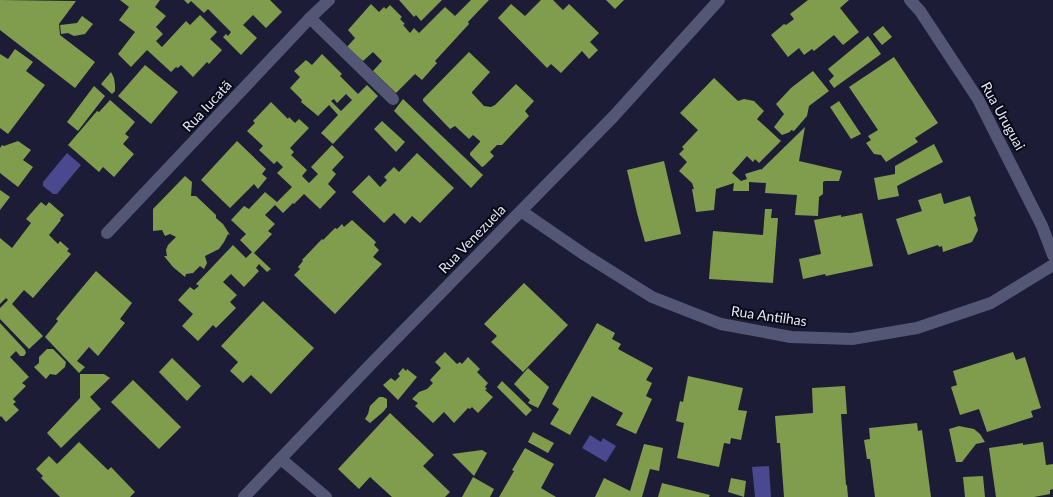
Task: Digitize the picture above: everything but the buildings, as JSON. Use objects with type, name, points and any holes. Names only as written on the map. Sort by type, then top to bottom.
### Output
[{"type":"street","name":"Rua Iucatã","points":[[107,233],[310,18],[329,0]]},
{"type":"street","name":"Rua Venezuela","points":[[244,497],[373,362],[613,117],[719,0]]},
{"type":"street","name":"Rua Uruguai","points":[[910,0],[920,11],[978,99],[1042,226],[1053,255]]},
{"type":"street","points":[[310,18],[393,99]]},
{"type":"street","name":"Rua Antilhas","points":[[521,211],[585,255],[652,297],[721,324],[791,337],[852,339],[917,328],[991,303],[1053,265]]},
{"type":"street","points":[[281,459],[326,497]]},
{"type":"shaded area","points":[[67,153],[81,165],[57,194],[53,194],[43,186],[43,182]]},
{"type":"shaded area","points":[[590,435],[601,442],[603,438],[616,446],[606,462],[582,448]]},
{"type":"shaded area","points":[[769,466],[771,497],[755,497],[752,467]]}]
